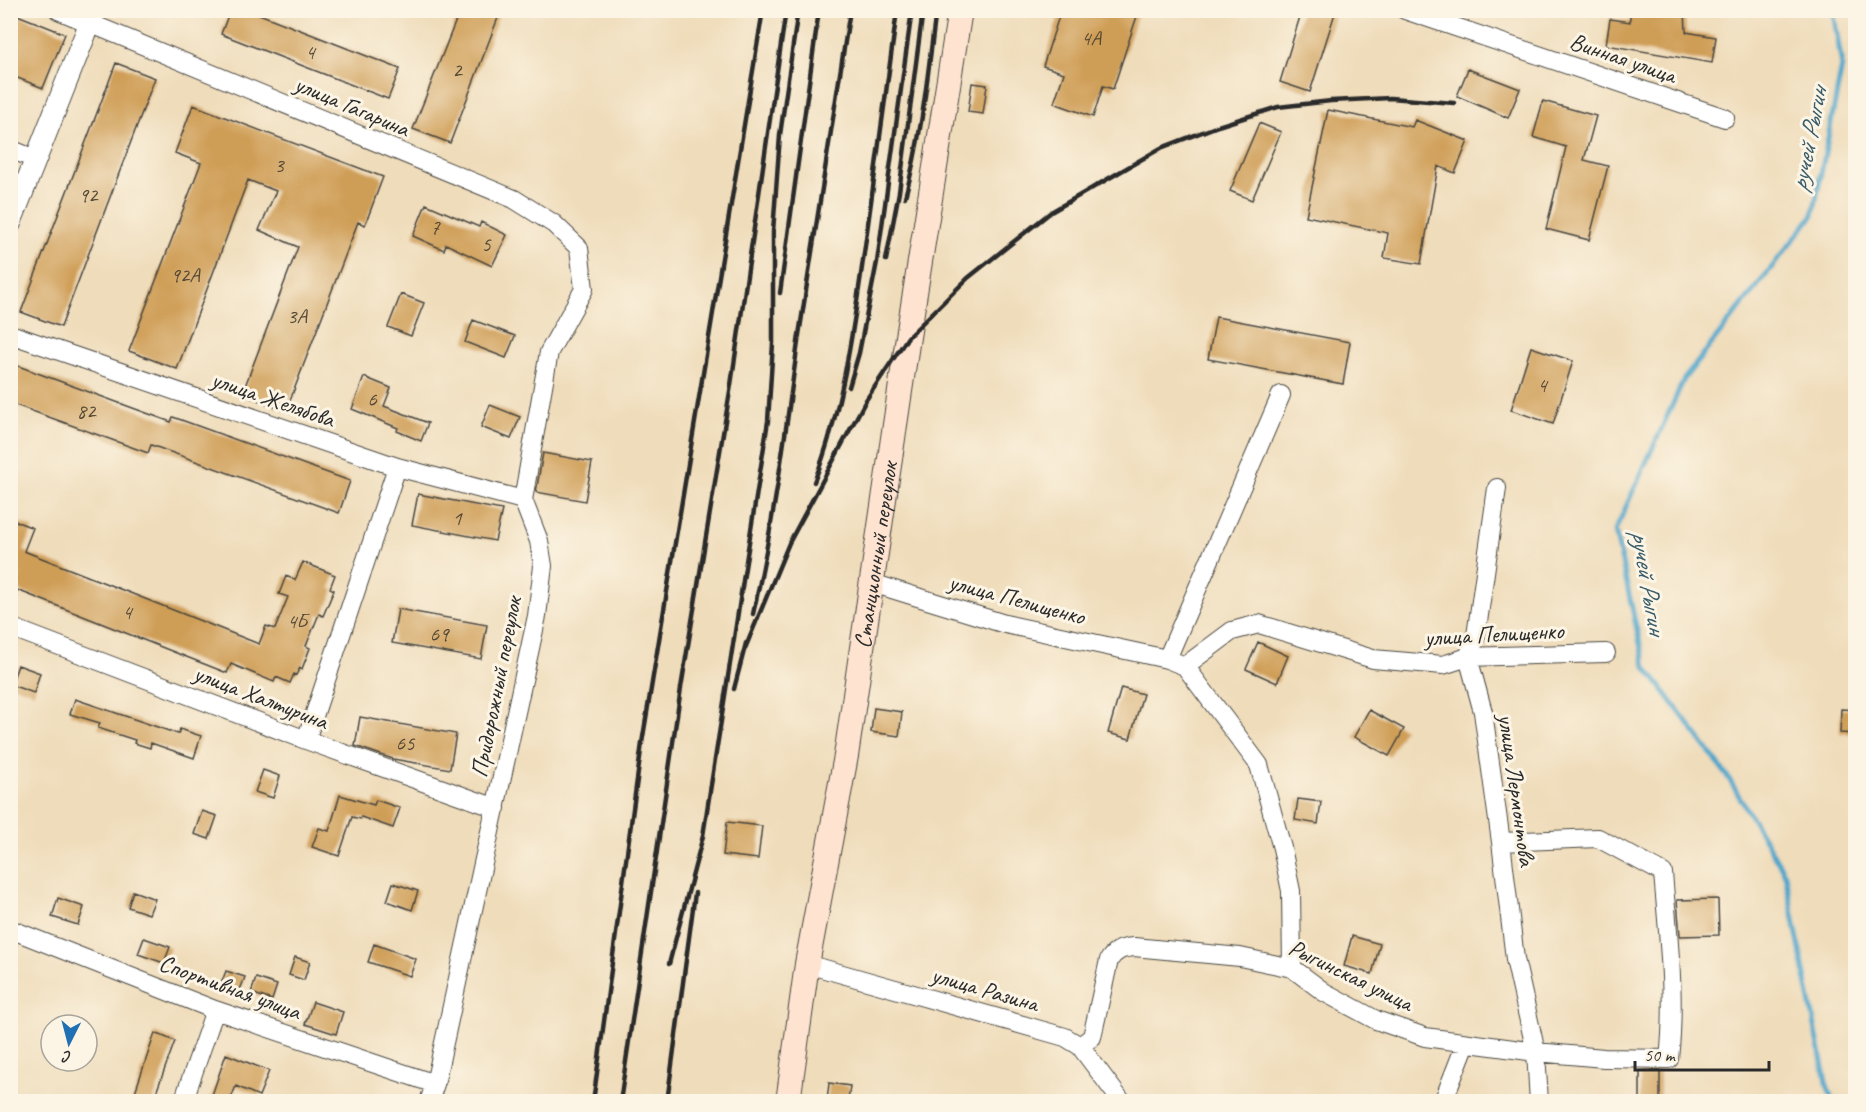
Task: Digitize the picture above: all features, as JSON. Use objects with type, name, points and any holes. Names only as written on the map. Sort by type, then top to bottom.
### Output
[{"type":"main road","name":"Станционный переулок","points":[[788,1101],[807,964],[846,756],[908,337],[960,10]]},
{"type":"street","name":"улица Гагарина","points":[[58,10],[93,17],[514,198],[554,224],[579,248],[584,289],[549,352],[523,500]]},
{"type":"street","name":"Винная улица","points":[[1405,10],[1725,118]]},
{"type":"street","points":[[10,224],[93,17]]},
{"type":"street","points":[[10,149],[35,159]]},
{"type":"street","name":"улица Желябова","points":[[10,334],[398,467],[523,500]]},
{"type":"street","points":[[1167,659],[1281,394]]},
{"type":"street","points":[[306,740],[398,467]]},
{"type":"street","points":[[1468,657],[1476,636],[1497,488]]},
{"type":"street","name":"Придорожный переулок","points":[[429,1101],[435,1084],[537,616],[543,566],[538,541],[523,500]]},
{"type":"street","name":"улица Пелищенко","points":[[872,583],[1005,624],[1167,659],[1185,666],[1232,631],[1259,624],[1372,659],[1443,665],[1468,657],[1606,653]]},
{"type":"street","name":"улица Халтурина","points":[[10,627],[306,740],[496,808]]},
{"type":"street","name":"улица Лермонтова","points":[[1468,657],[1483,712],[1515,959],[1536,1052],[1539,1101]]},
{"type":"street","points":[[1185,666],[1259,765],[1277,826],[1291,891],[1292,968]]},
{"type":"street","name":"Рыгинская улица","points":[[1080,1046],[1092,1037],[1109,960],[1114,952],[1121,948],[1134,947],[1240,957],[1292,968],[1324,992],[1376,1020],[1425,1037],[1536,1052],[1604,1058],[1670,1059],[1673,1028],[1671,972],[1663,873],[1598,838],[1501,842]]},
{"type":"street","name":"Спортивная улица","points":[[10,929],[215,1010],[435,1084]]},
{"type":"street","name":"улица Разина","points":[[807,964],[854,975],[1065,1037],[1080,1046],[1122,1101]]},
{"type":"street","points":[[183,1101],[215,1010]]},
{"type":"street","points":[[1443,1101],[1466,1043]]},
{"type":"building","points":[[230,10],[249,10],[400,69],[388,99],[221,34]]},
{"type":"building","points":[[460,10],[501,10],[450,143],[413,129]]},
{"type":"building","points":[[1061,10],[1139,10],[1113,89],[1103,86],[1093,117],[1054,103],[1064,73],[1043,66]]},
{"type":"building","points":[[1302,10],[1336,10],[1310,92],[1280,82]]},
{"type":"building","points":[[1630,10],[1685,10],[1686,32],[1716,37],[1712,63],[1606,45],[1610,19],[1630,22]]},
{"type":"building","points":[[10,12],[65,34],[43,88],[10,75]]},
{"type":"building","points":[[116,63],[155,78],[61,327],[21,312]]},
{"type":"building","points":[[1468,69],[1520,89],[1508,118],[1457,96]]},
{"type":"building","points":[[972,83],[987,85],[983,114],[968,112]]},
{"type":"building","points":[[1543,101],[1596,116],[1584,160],[1608,166],[1589,240],[1546,229],[1566,147],[1533,137]]},
{"type":"building","points":[[193,105],[383,177],[365,225],[358,222],[286,411],[242,394],[298,247],[259,230],[276,191],[248,180],[177,369],[129,351],[201,163],[175,153]]},
{"type":"building","points":[[1328,110],[1412,127],[1415,120],[1468,141],[1455,173],[1438,166],[1421,264],[1384,258],[1388,233],[1306,216]]},
{"type":"building","points":[[1259,123],[1281,132],[1252,200],[1230,191]]},
{"type":"building","points":[[426,204],[479,227],[481,222],[507,235],[492,266],[446,244],[444,250],[413,236]]},
{"type":"building","points":[[401,294],[424,303],[411,336],[388,327]]},
{"type":"building","points":[[1216,317],[1350,342],[1343,384],[1208,359]]},
{"type":"building","points":[[473,320],[515,336],[506,358],[465,342]]},
{"type":"building","points":[[1531,347],[1573,361],[1553,424],[1511,410]]},
{"type":"building","points":[[10,363],[171,422],[173,417],[350,481],[339,513],[151,445],[148,453],[10,403]]},
{"type":"building","points":[[364,377],[391,388],[384,406],[428,423],[421,441],[397,431],[398,428],[352,409]]},
{"type":"building","points":[[490,405],[520,417],[511,439],[481,427]]},
{"type":"building","points":[[543,453],[592,462],[585,501],[536,492]]},
{"type":"building","points":[[418,494],[502,510],[495,541],[412,525]]},
{"type":"building","points":[[10,519],[33,528],[24,551],[259,644],[266,626],[275,629],[288,597],[279,594],[286,576],[295,580],[303,562],[335,575],[330,588],[334,590],[323,616],[319,614],[306,646],[310,648],[302,669],[300,668],[296,675],[294,674],[290,683],[276,677],[274,682],[231,664],[227,673],[12,588],[16,578],[10,583]]},
{"type":"building","points":[[398,609],[487,625],[481,659],[392,643]]},
{"type":"building","points":[[1258,642],[1288,656],[1277,683],[1246,669]]},
{"type":"building","points":[[18,665],[40,673],[34,693],[11,685]]},
{"type":"building","points":[[1121,688],[1143,694],[1130,739],[1108,733]]},
{"type":"building","points":[[75,699],[178,734],[180,729],[201,736],[194,758],[151,743],[150,748],[134,743],[135,740],[98,728],[100,723],[70,714]]},
{"type":"building","points":[[874,708],[902,712],[899,736],[871,732]]},
{"type":"building","points":[[1841,709],[1856,710],[1856,734],[1840,733]]},
{"type":"building","points":[[1369,710],[1404,729],[1389,756],[1354,737]]},
{"type":"building","points":[[360,717],[456,734],[450,769],[393,759],[355,746]]},
{"type":"building","points":[[263,770],[280,776],[273,798],[255,792]]},
{"type":"building","points":[[340,795],[374,805],[376,800],[400,808],[393,828],[361,817],[360,819],[352,817],[339,856],[312,847],[319,828],[329,831]]},
{"type":"building","points":[[1298,799],[1321,802],[1318,824],[1295,820]]},
{"type":"building","points":[[202,811],[217,816],[209,839],[194,834]]},
{"type":"building","points":[[727,822],[762,826],[758,859],[723,855]]},
{"type":"building","points":[[393,883],[418,891],[412,910],[387,901]]},
{"type":"building","points":[[133,891],[155,899],[149,914],[128,907]]},
{"type":"building","points":[[58,898],[84,907],[78,925],[52,917]]},
{"type":"building","points":[[1718,899],[1719,935],[1680,936],[1677,900]]},
{"type":"building","points":[[1352,936],[1380,944],[1372,974],[1344,966]]},
{"type":"building","points":[[144,938],[170,947],[164,963],[138,954]]},
{"type":"building","points":[[374,944],[416,959],[410,976],[368,962]]},
{"type":"building","points":[[295,957],[310,962],[304,980],[289,975]]},
{"type":"building","points":[[226,971],[245,977],[240,990],[221,984]]},
{"type":"building","points":[[256,978],[277,985],[272,1000],[251,993]]},
{"type":"building","points":[[313,1002],[343,1012],[336,1034],[305,1024]]},
{"type":"building","points":[[155,1033],[175,1041],[153,1101],[132,1101]]},
{"type":"building","points":[[226,1054],[269,1071],[259,1096],[236,1086],[230,1101],[210,1101]]},
{"type":"building","points":[[1640,1071],[1660,1071],[1660,1101],[1640,1101]]},
{"type":"building","points":[[829,1083],[850,1086],[848,1101],[827,1101]]},
{"type":"waterway","name":"ручей Рыгин","points":[[1833,10],[1842,66],[1813,215],[1684,379],[1615,531],[1645,666],[1726,774],[1785,874],[1826,1082],[1833,1102]]},
{"type":"railway","points":[[593,1102],[642,743],[763,10]]},
{"type":"railway","points":[[620,1102],[681,688],[731,385],[786,10]]},
{"type":"railway","points":[[669,964],[703,836],[768,421],[773,343],[773,232],[780,135],[798,10]]},
{"type":"railway","points":[[780,293],[819,10]]},
{"type":"railway","points":[[753,614],[779,475],[850,10]]},
{"type":"railway","points":[[814,482],[833,425],[852,336],[897,10]]},
{"type":"railway","points":[[849,387],[859,353],[877,262],[912,10]]},
{"type":"railway","points":[[886,260],[899,192],[923,10]]},
{"type":"railway","points":[[905,197],[920,127],[936,10]]},
{"type":"railway","points":[[744,651],[789,543],[866,400],[908,337],[968,278],[1051,212],[1161,148],[1218,126],[1278,107],[1390,98],[1454,103]]},
{"type":"railway","points":[[734,689],[746,643]]},
{"type":"railway","points":[[667,1102],[695,893]]}]
